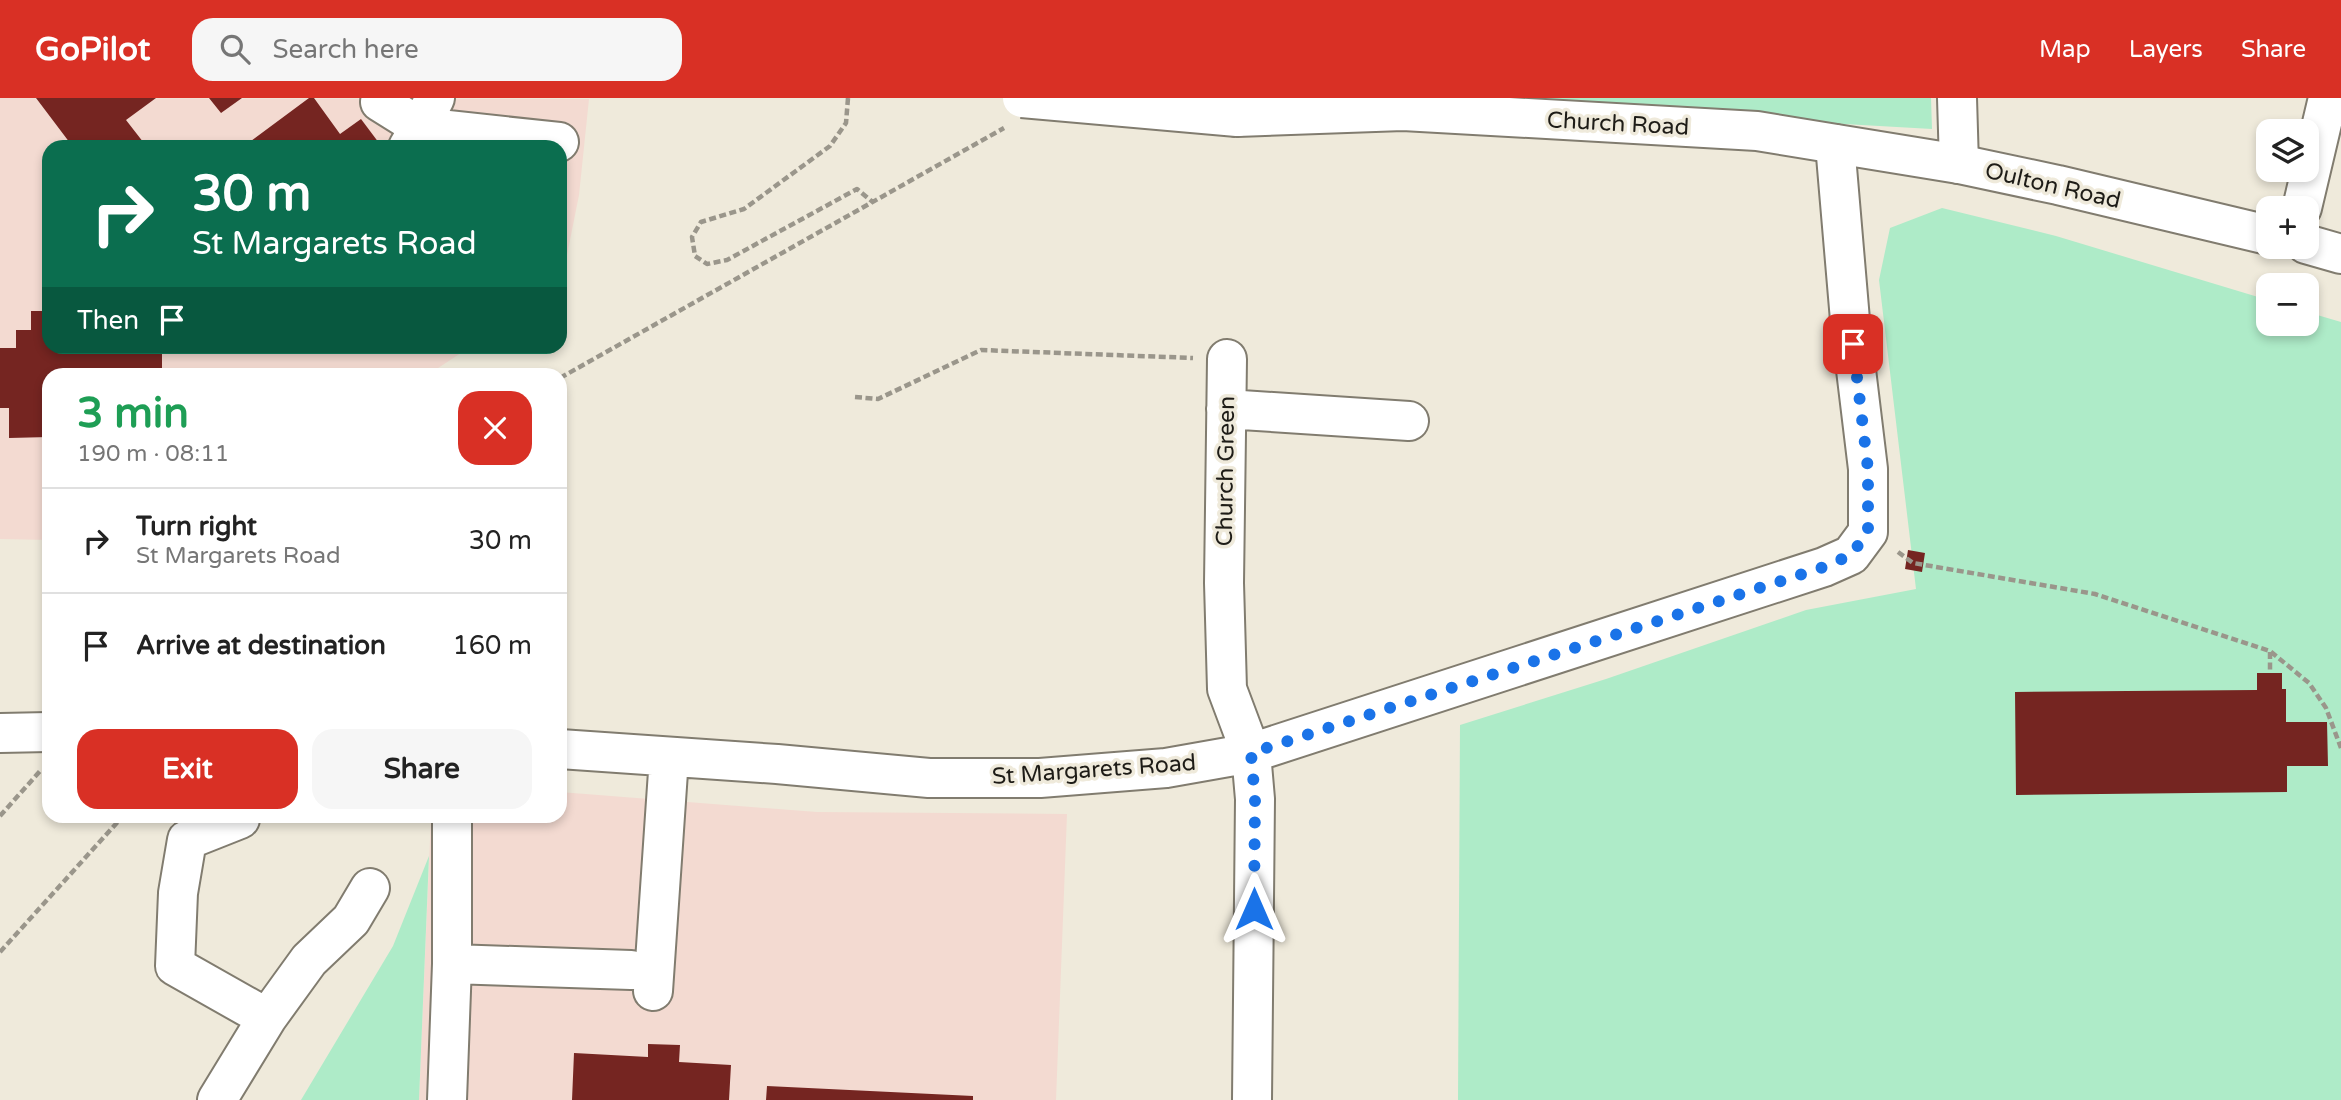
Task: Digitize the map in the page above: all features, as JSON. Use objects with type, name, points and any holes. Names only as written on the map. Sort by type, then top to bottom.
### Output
[{"type":"street","points":[[1958,98],[1959,164]]},
{"type":"street","points":[[2305,196],[2328,98]]},
{"type":"street","points":[[380,102],[421,124],[544,140]]},
{"type":"street","name":"Church Road","points":[[1012,113],[1237,117],[1403,111],[1757,131],[1835,144]]},
{"type":"street","points":[[1835,144],[1850,320],[1868,469],[1868,532]]},
{"type":"street","name":"Oulton Road","points":[[1835,144],[1959,164],[2256,232]]},
{"type":"street","points":[[2319,248],[2341,254]]},
{"type":"street","name":"Church Green","points":[[1227,359],[1224,583],[1227,689],[1251,753],[1255,799],[1252,1100]]},
{"type":"street","points":[[1226,409],[1409,421]]},
{"type":"street","name":"St Margarets Road","points":[[567,750],[929,778],[1040,778],[1166,768],[1251,753],[1824,567],[1851,555],[1868,532]]},
{"type":"street","points":[[6,733],[42,732]]},
{"type":"street","points":[[452,964],[642,981],[669,757]]},
{"type":"street","points":[[230,823],[187,840],[178,893],[175,966],[267,1018]]},
{"type":"street","points":[[447,1100],[452,964],[452,823]]},
{"type":"street","points":[[217,1100],[267,1018],[309,960],[351,920],[370,888]]},
{"type":"path","points":[[848,98],[846,123],[830,146],[744,209],[701,222],[692,237],[695,256],[707,264],[727,260],[857,189],[874,203]]},
{"type":"path","points":[[567,375],[874,203],[1012,113]]},
{"type":"path","points":[[855,397],[878,399],[981,350],[1227,359]]},
{"type":"path","points":[[1868,532],[1913,563],[2095,594],[2270,651],[2309,683],[2326,708],[2341,748]]},
{"type":"path","points":[[2270,651],[2270,673]]},
{"type":"path","points":[[0,816],[42,770]]},
{"type":"path","points":[[0,952],[117,823]]},
{"type":"shaded area","points":[[0,98],[589,99],[579,195],[567,255],[567,140],[42,140],[42,354],[459,354],[438,368],[42,368],[42,540],[0,539]]},
{"type":"shaded area","points":[[567,793],[817,812],[1067,814],[1056,1100],[419,1100],[431,823],[567,823]]},
{"type":"green space","points":[[1390,98],[1931,98],[1932,129]]},
{"type":"green space","points":[[1942,208],[2056,236],[2256,296],[2256,336],[2319,336],[2319,316],[2341,322],[2341,1100],[1458,1100],[1460,725],[1606,679],[1806,610],[1916,589],[1879,280],[1890,228]]},
{"type":"green space","points":[[429,856],[419,1100],[301,1100],[393,946]]},
{"type":"building","points":[[36,98],[156,98],[126,120],[142,140],[68,140]]},
{"type":"building","points":[[209,98],[242,98],[221,113]]},
{"type":"building","points":[[309,98],[314,98],[340,134],[361,119],[377,140],[252,140]]},
{"type":"building","points":[[31,311],[42,311],[42,354],[162,354],[162,368],[42,368],[42,437],[9,438],[9,408],[0,408],[0,348],[16,348],[16,330],[31,330]]},
{"type":"building","points":[[1908,550],[1925,553],[1922,572],[1905,569]]},
{"type":"building","points":[[2257,673],[2282,673],[2282,689],[2286,689],[2286,722],[2327,722],[2328,766],[2287,766],[2287,792],[2016,795],[2015,692],[2257,690]]},
{"type":"building","points":[[648,1044],[680,1045],[679,1062],[731,1065],[729,1100],[572,1100],[574,1053],[648,1057]]},
{"type":"building","points":[[767,1086],[973,1096],[973,1100],[766,1100]]},
{"type":"route","points":[[1254,909],[1255,799],[1251,753],[1824,567],[1851,555],[1868,532],[1868,469],[1853,344]]}]
